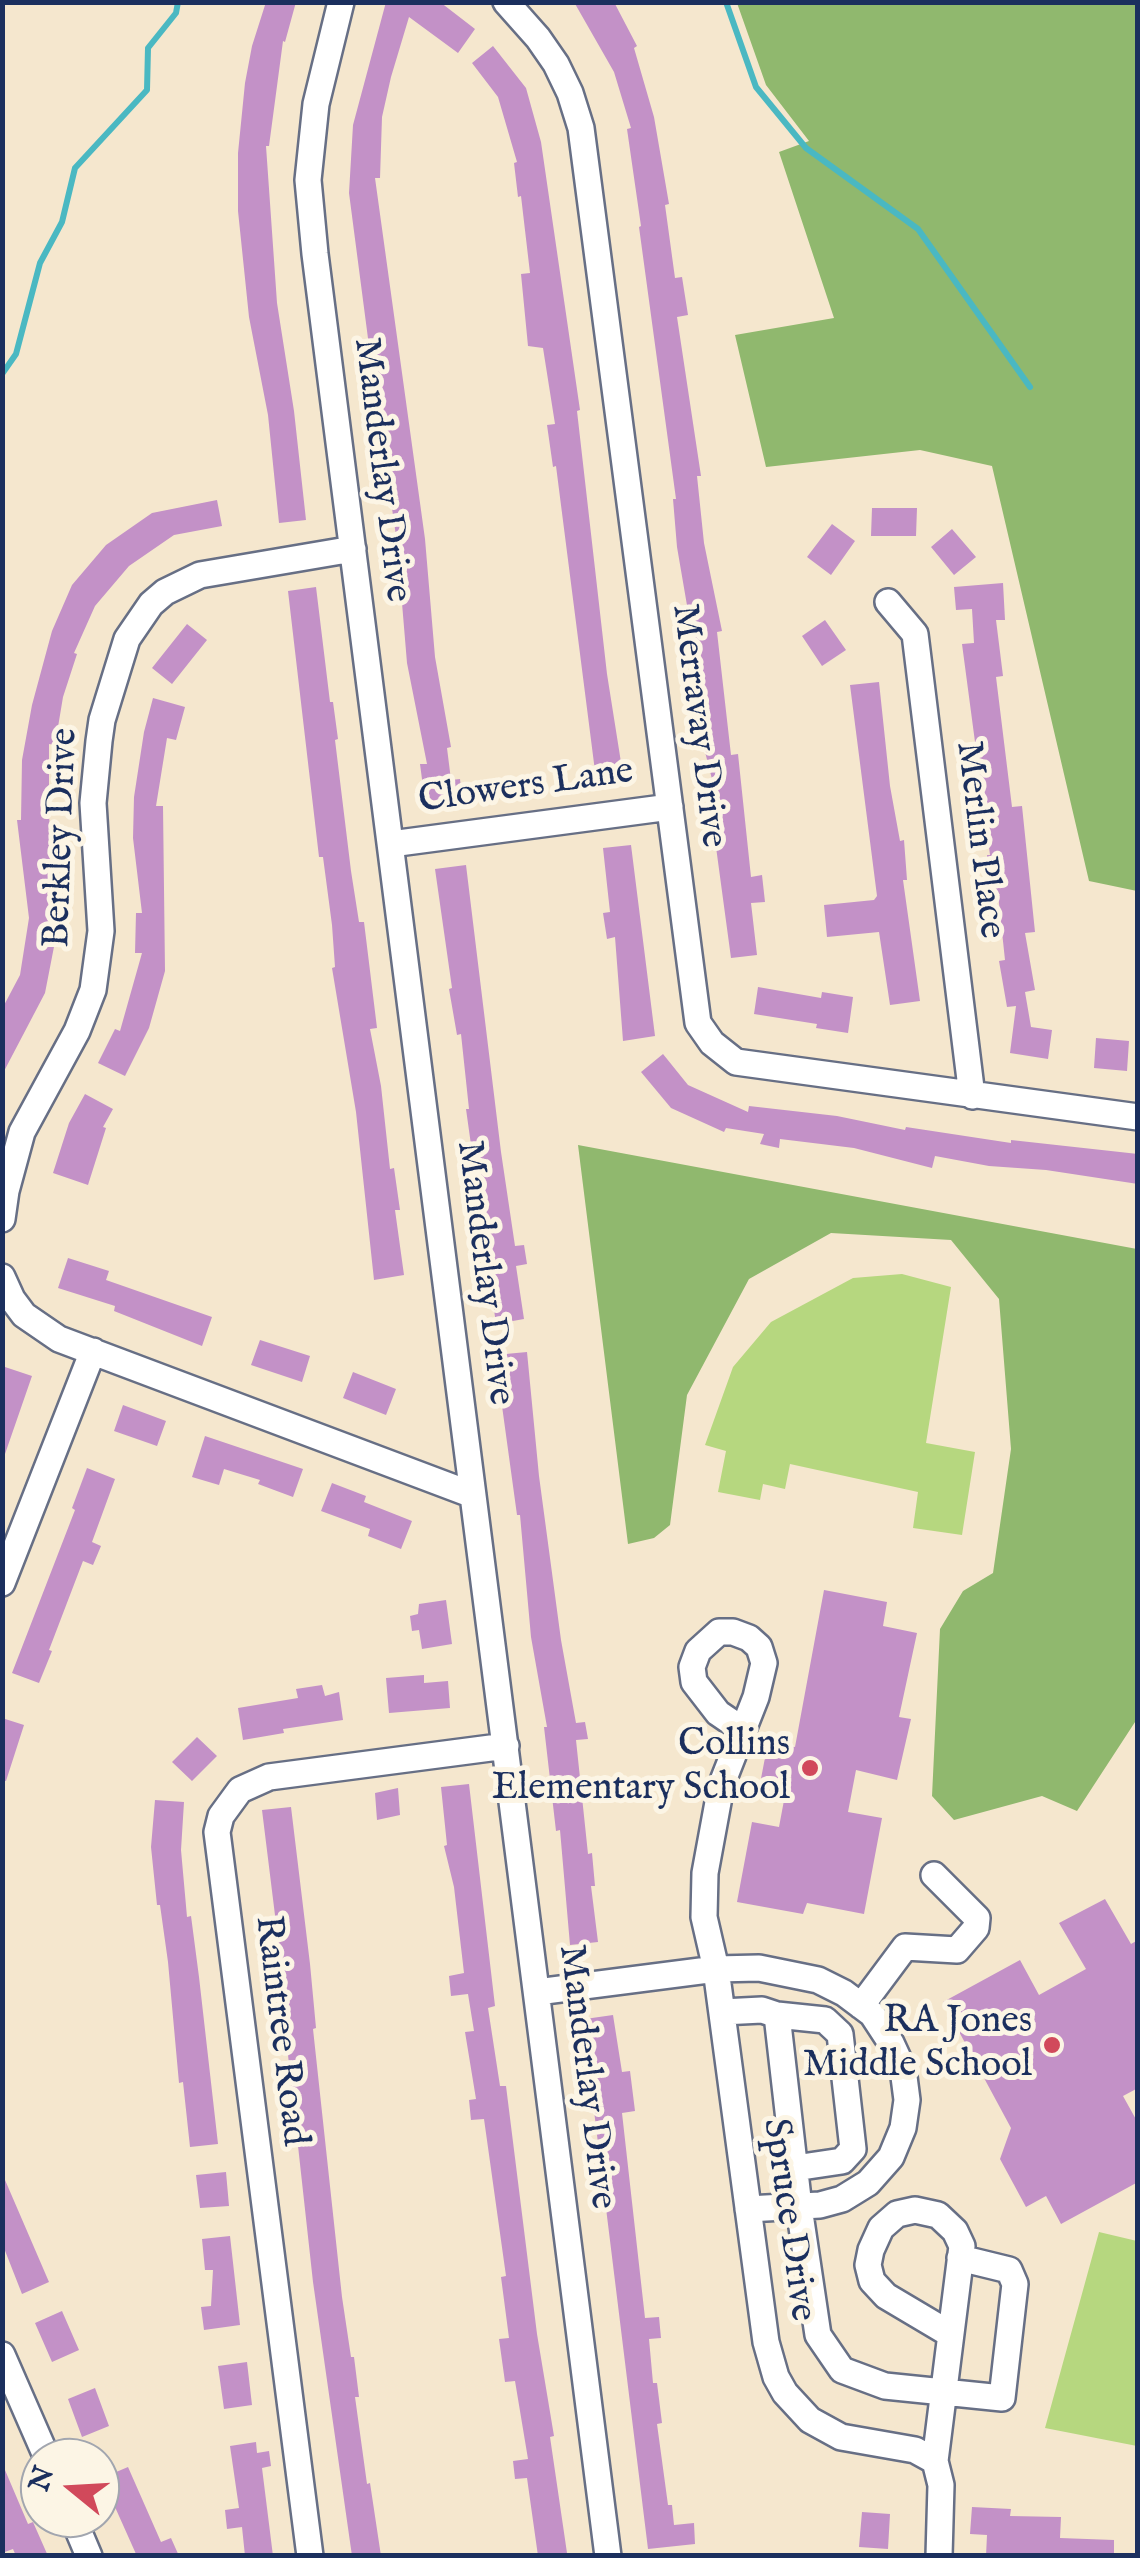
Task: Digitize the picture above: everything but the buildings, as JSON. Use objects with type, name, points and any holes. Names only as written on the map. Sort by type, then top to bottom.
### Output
[{"type":"street","name":"Manderlay Drive","points":[[341,2],[316,104],[308,180],[608,2556]]},
{"type":"street","name":"Merravay Drive","points":[[506,2],[556,64],[581,128],[698,1023],[724,1056],[755,1066],[1138,1117]]},
{"type":"street","name":"Berkley Drive","points":[[2,1218],[22,1132],[77,1032],[93,990],[101,931],[96,772],[102,720],[127,639],[151,604],[200,574],[353,549]]},
{"type":"street","name":"Merlin Place","points":[[888,602],[915,634],[972,1096]]},
{"type":"street","name":"Clowers Lane","points":[[391,844],[670,807]]},
{"type":"street","points":[[2,1277],[24,1315],[59,1340],[473,1494]]},
{"type":"street","points":[[2,1583],[93,1351]]},
{"type":"street","name":"Spruce Drive","points":[[743,1730],[721,1786],[705,1873],[704,1917],[716,1969],[766,2342],[785,2393],[796,2408],[826,2430],[855,2441],[916,2450],[934,2461]]},
{"type":"street","name":"Raintree Road","points":[[310,2556],[217,1832],[222,1816],[240,1790],[270,1777],[506,1746]]},
{"type":"street","points":[[861,2006],[905,1947],[956,1950],[976,1928],[977,1918],[934,1875]]},
{"type":"street","points":[[537,1992],[716,1969],[759,1968],[818,1980],[872,2014],[903,2069],[907,2100],[903,2128],[892,2157],[868,2183],[842,2199],[748,2210]]},
{"type":"street","points":[[722,2012],[762,2010],[824,2020],[840,2034],[854,2149],[842,2161],[794,2168]]},
{"type":"street","points":[[777,2015],[818,2335],[842,2370],[885,2386],[1002,2398],[1015,2284],[1009,2270],[960,2258]]},
{"type":"street","points":[[938,2556],[941,2485],[934,2461],[962,2246],[955,2231],[938,2215],[914,2210],[898,2214],[881,2228],[868,2265],[872,2281],[886,2296],[950,2334]]},
{"type":"street","points":[[2,2354],[38,2438]]},
{"type":"green space","points":[[737,3],[1137,3],[1137,891],[1089,881],[992,466],[920,450],[766,467],[735,335],[834,318],[779,152],[809,141],[766,85]]},
{"type":"green space","points":[[578,1145],[1137,1249],[1137,1719],[1077,1811],[1042,1796],[954,1820],[932,1796],[940,1629],[963,1591],[993,1573],[1011,1449],[999,1299],[951,1240],[831,1233],[749,1279],[687,1395],[670,1525],[654,1538],[628,1544]]},
{"type":"green space","points":[[902,1274],[951,1287],[926,1443],[975,1452],[962,1535],[913,1528],[918,1492],[790,1464],[785,1489],[763,1484],[760,1500],[718,1492],[726,1451],[705,1445],[733,1367],[771,1322],[853,1278]]},
{"type":"green space","points":[[1099,2232],[1137,2241],[1137,2446],[1045,2428]]},
{"type":"waterway","points":[[2,374],[16,354],[40,263],[62,222],[75,168],[147,90],[148,48],[176,13],[178,2]]},
{"type":"waterway","points":[[726,2],[756,87],[806,148],[918,229],[1030,387]]},
{"type":"place","name":"Collins Elementary School","points":[[810,1768]]},
{"type":"place","name":"RA Jones Middle School","points":[[1052,2045]]}]
